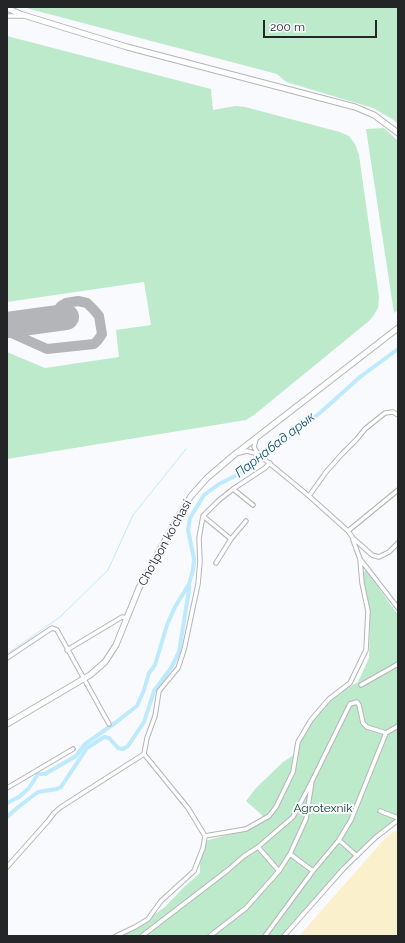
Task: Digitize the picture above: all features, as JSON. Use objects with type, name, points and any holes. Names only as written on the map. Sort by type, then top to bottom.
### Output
[{"type":"main road","points":[[7,8],[25,16],[135,49],[356,107],[374,115],[398,133]]},
{"type":"main road","name":"Cho'lpon ko'chasi","points":[[7,724],[84,678],[100,666],[109,656],[116,645],[139,588],[186,503],[207,478],[258,436],[398,328]]},
{"type":"street","points":[[7,16],[25,16]]},
{"type":"street","points":[[309,496],[331,466],[365,429],[385,413],[393,412],[398,415]]},
{"type":"street","points":[[258,436],[254,442],[254,447],[258,454]]},
{"type":"street","points":[[205,836],[246,829],[269,816],[276,807],[293,772],[298,742],[311,720],[329,700],[350,683],[366,650],[368,611],[362,583],[360,559],[348,530],[258,454],[245,451],[233,456]]},
{"type":"street","points":[[7,867],[57,810],[144,754],[147,738],[155,716],[159,691],[178,668],[184,650],[198,584],[200,562],[199,538],[203,516],[233,489],[265,468],[268,462]]},
{"type":"street","points":[[233,489],[253,505]]},
{"type":"street","points":[[348,530],[398,490]]},
{"type":"street","points":[[203,516],[231,539]]},
{"type":"street","points":[[216,563],[231,539],[246,521]]},
{"type":"street","points":[[352,538],[372,555],[379,557],[389,552],[398,543]]},
{"type":"street","points":[[360,559],[398,608]]},
{"type":"street","points":[[67,650],[122,617],[126,618]]},
{"type":"street","points":[[7,658],[52,628],[57,630],[110,724]]},
{"type":"street","points":[[361,684],[398,664]]},
{"type":"street","points":[[142,936],[244,856],[258,847],[293,817],[350,704],[356,702],[359,706],[363,723],[367,727],[386,733]]},
{"type":"street","points":[[265,936],[313,871],[339,840],[351,820],[386,733],[398,726]]},
{"type":"street","points":[[7,788],[73,749]]},
{"type":"street","points":[[116,936],[148,919],[161,901],[194,871],[203,848],[205,836],[188,808],[144,754]]},
{"type":"street","points":[[210,936],[246,908],[279,871],[290,854],[306,819],[312,781]]},
{"type":"street","points":[[284,936],[344,868],[375,838],[398,819],[380,811]]},
{"type":"street","points":[[339,840],[357,856]]},
{"type":"street","points":[[258,847],[279,871]]},
{"type":"street","points":[[290,854],[313,871]]},
{"type":"green space","points":[[22,7],[398,7],[398,124],[373,108],[286,82],[277,74]]},
{"type":"green space","points":[[7,36],[211,89],[213,110],[236,106],[245,107],[340,132],[349,136],[355,144],[359,155],[379,297],[378,308],[374,315],[369,321],[246,420],[7,459],[7,352],[45,368],[119,357],[116,330],[151,325],[144,282],[7,302]]},
{"type":"green space","points":[[384,128],[398,141],[398,310],[394,313],[366,129]]},
{"type":"green space","name":"Agrotexnik","points":[[366,570],[398,615],[398,822],[392,824],[347,869],[286,936],[117,936],[148,919],[165,907],[200,873],[200,859],[205,841],[253,828],[263,816],[246,801],[256,788],[283,762],[297,753],[301,739],[312,721],[327,704],[344,690],[358,682],[369,658],[370,618],[362,573]]},
{"type":"sand","points":[[398,830],[398,936],[299,936],[388,835]]},
{"type":"waterway","name":"Парнабад арык","points":[[7,817],[38,792],[61,787],[87,748],[104,737],[109,738],[118,748],[123,749],[128,746],[144,722],[154,691],[171,668],[179,652],[194,559],[188,530],[190,518],[204,495],[219,484],[249,469],[321,412],[360,377],[398,349]]},
{"type":"waterway","points":[[7,654],[60,617],[108,570],[133,515],[186,449]]},
{"type":"waterway","name":"Парнабад арык","points":[[7,803],[19,797],[29,788],[38,774],[45,774],[76,756],[85,744],[137,706],[149,673],[155,665],[167,625],[175,607],[189,584]]},
{"type":"taxiway","points":[[7,331],[47,349],[94,344],[102,334],[99,316],[87,303],[78,301],[66,303],[61,306],[56,313],[43,320]]},
{"type":"runway","points":[[7,325],[66,317]]}]
